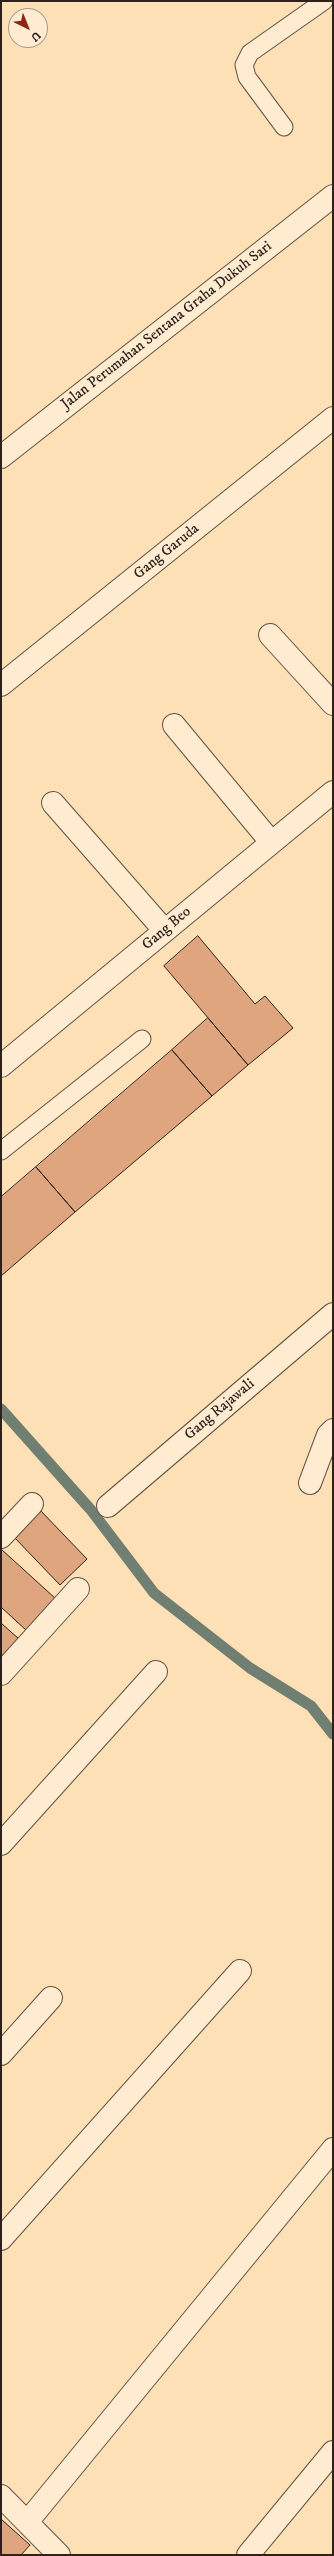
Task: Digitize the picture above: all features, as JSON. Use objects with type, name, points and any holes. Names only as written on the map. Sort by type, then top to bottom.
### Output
[{"type":"street","name":"Jalan Perumahan Sentana Graha Dukuh Sari","points":[[1,457],[333,196]]},
{"type":"street","name":"Gang Garuda","points":[[1,685],[333,418]]},
{"type":"street","points":[[270,635],[333,704]]},
{"type":"street","points":[[174,725],[271,842]]},
{"type":"street","name":"Gang Beo","points":[[1,1066],[333,792]]},
{"type":"street","points":[[53,803],[164,931]]},
{"type":"street","name":"Gang Rajawali","points":[[108,1506],[333,1314]]},
{"type":"street","points":[[310,1483],[328,1435],[333,1430]]},
{"type":"street","points":[[1,1537],[32,1504]]},
{"type":"street","points":[[1,1674],[78,1588]]},
{"type":"street","points":[[1,1844],[156,1672]]},
{"type":"street","points":[[1,2240],[240,1971]]},
{"type":"street","points":[[1,2054],[51,1998]]},
{"type":"street","points":[[28,2521],[333,2149]]},
{"type":"street","points":[[248,2555],[333,2452]]},
{"type":"street","points":[[1,2496],[28,2521],[59,2555]]},
{"type":"lane","points":[[284,127],[247,77],[244,65],[250,52],[324,1]]},
{"type":"lane","points":[[1,1151],[142,1039]]},
{"type":"building","points":[[198,936],[255,1004],[265,996],[293,1028],[248,1065],[164,966]]},
{"type":"building","points":[[208,1018],[248,1065],[212,1096],[172,1050]]},
{"type":"building","points":[[172,1050],[212,1096],[75,1212],[36,1167]]},
{"type":"building","points":[[36,1167],[75,1212],[1,1276],[1,1197]]},
{"type":"building","points":[[40,1510],[87,1559],[60,1585],[13,1536]]},
{"type":"building","points":[[1,1549],[56,1599],[27,1631],[1,1607]]},
{"type":"building","points":[[1,1623],[19,1639],[1,1660]]},
{"type":"building","points":[[1,2519],[30,2545],[21,2555],[1,2555]]},
{"type":"waterway","points":[[1,1409],[91,1510],[154,1593],[250,1668],[311,1706],[333,1734]]}]
